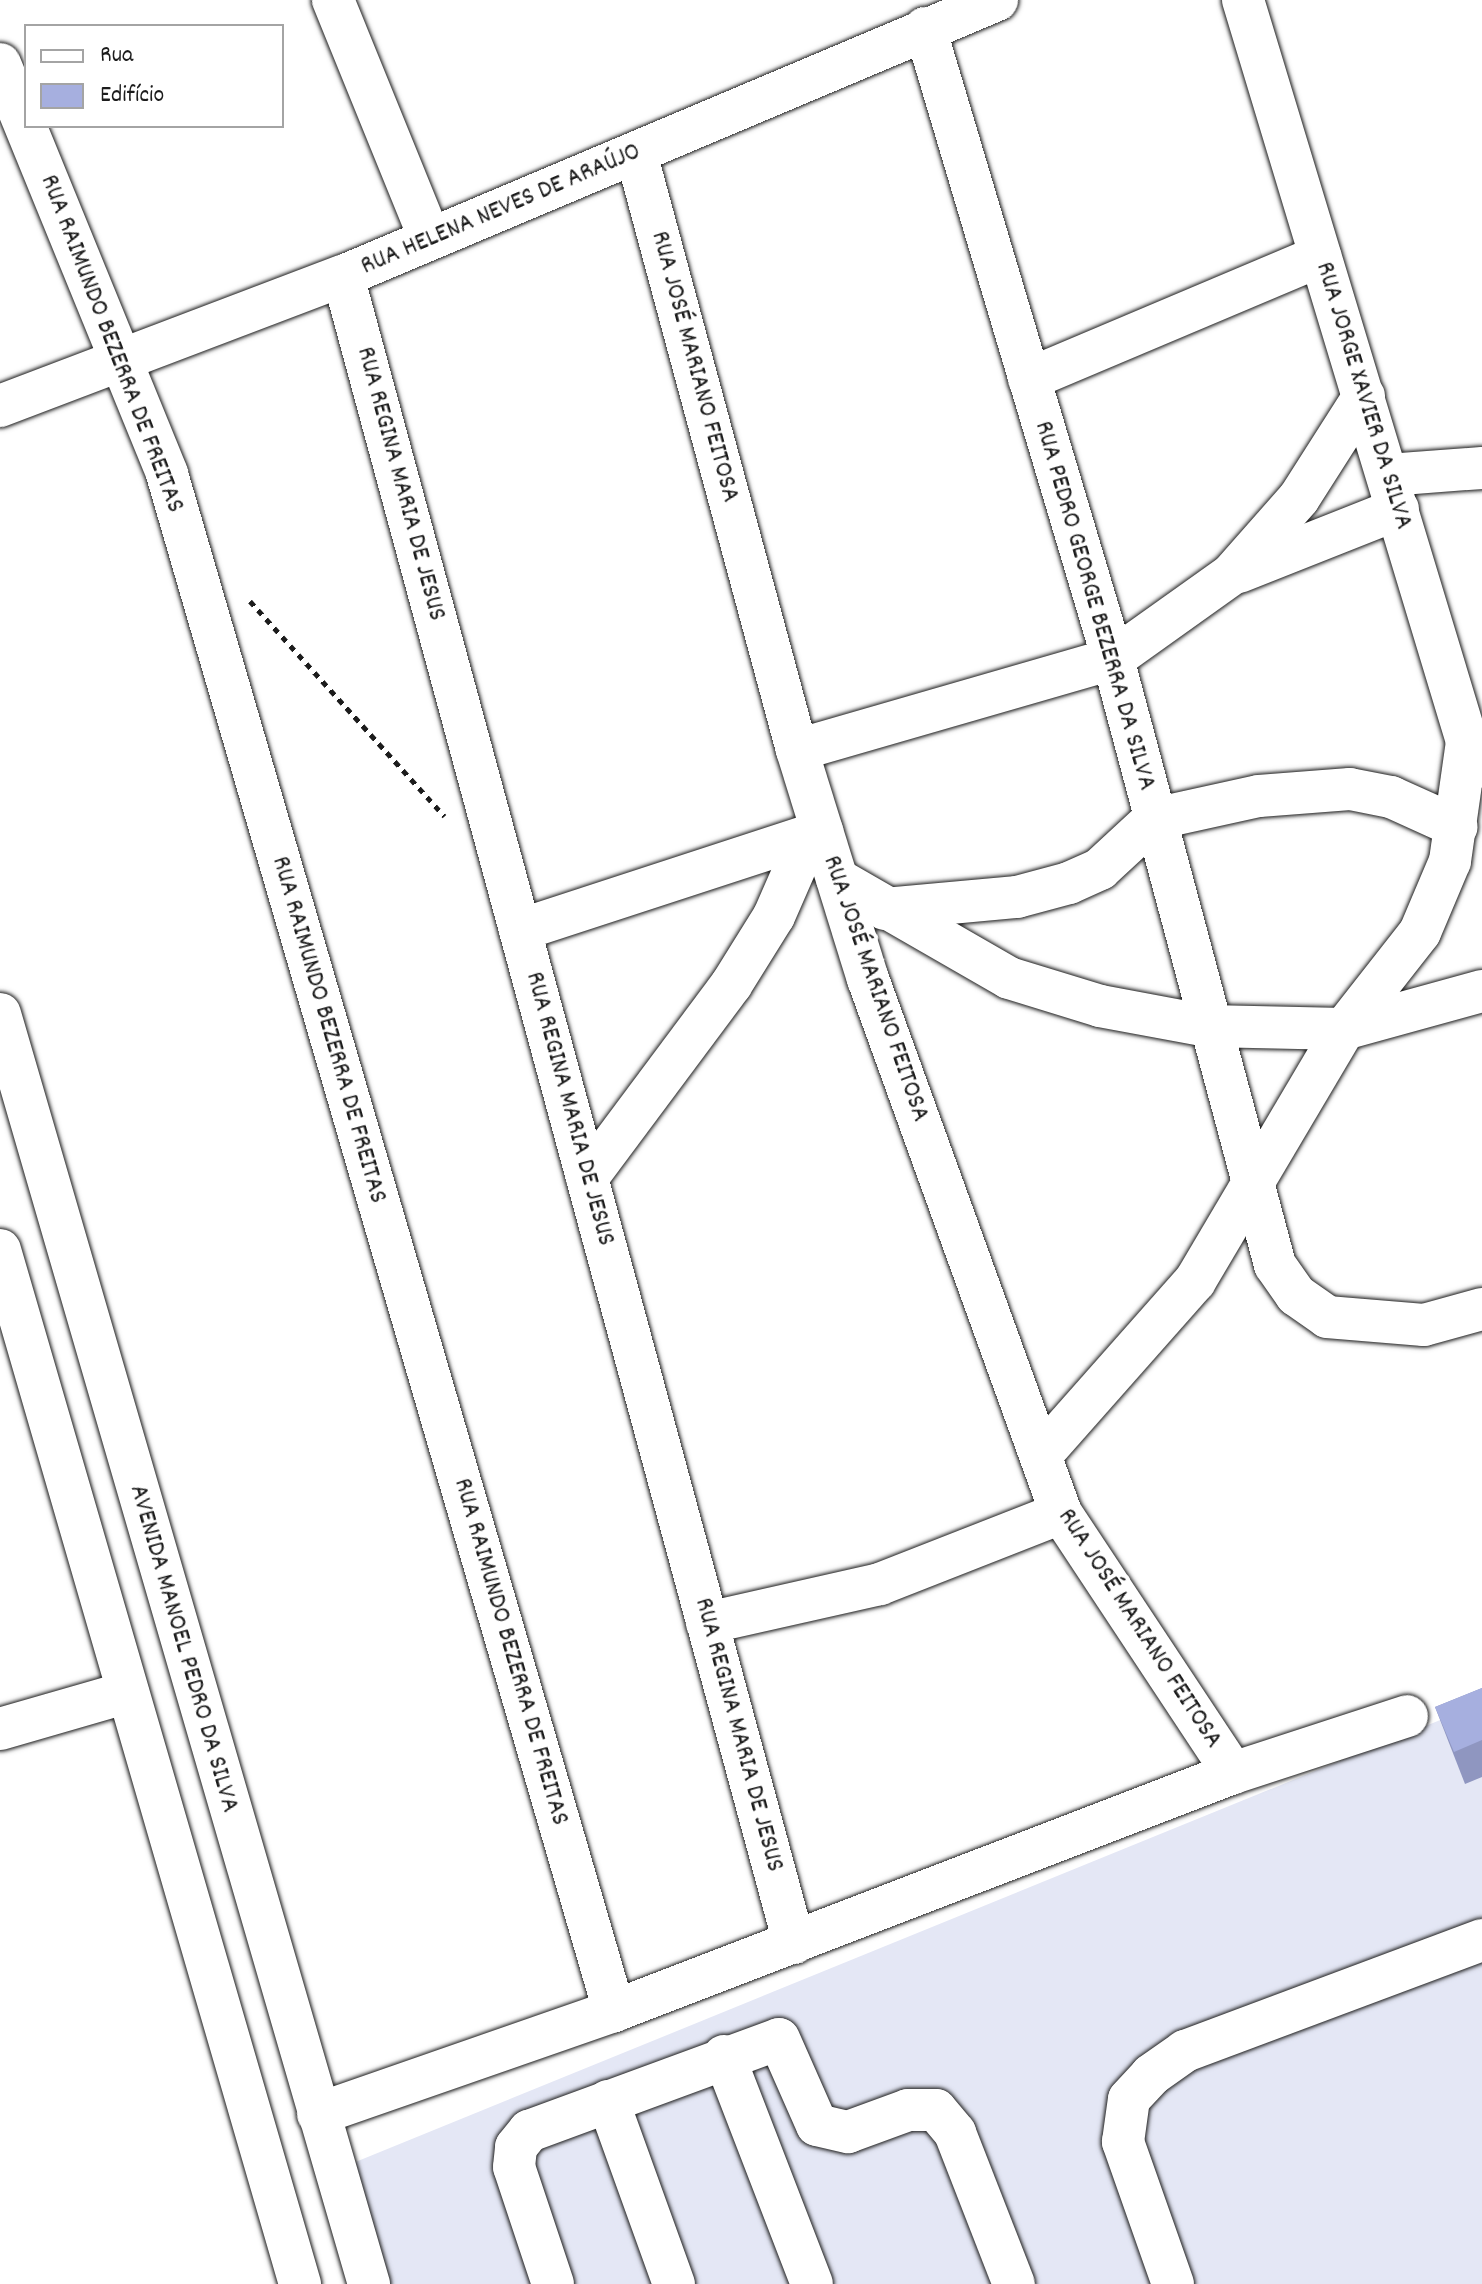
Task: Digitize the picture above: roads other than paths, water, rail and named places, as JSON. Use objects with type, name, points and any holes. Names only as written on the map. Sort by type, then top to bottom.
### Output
[{"type":"street","points":[[333,0],[429,237]]},
{"type":"street","name":"RUA HELENA NEVES DE ARAÚJO","points":[[0,406],[343,276],[429,237],[997,0]]},
{"type":"street","name":"RUA JORGE XAVIER DA SILVA","points":[[1243,0],[1482,791]]},
{"type":"street","name":"RUA PEDRO GEORGE BEZERRA DA SILVA","points":[[925,28],[1113,659],[1208,1026],[1275,1265],[1296,1295],[1327,1317],[1424,1325],[1482,1309]]},
{"type":"street","name":"RUA RAIMUNDO BEZERRA DE FREITAS","points":[[0,64],[24,124]]},
{"type":"street","name":"RUA RAIMUNDO BEZERRA DE FREITAS","points":[[26,128],[167,474],[614,2011]]},
{"type":"street","name":"RUA JOSÉ MARIANO FEITOSA","points":[[636,153],[797,750],[815,834],[837,879],[1061,1513],[1233,1773]]},
{"type":"street","points":[[1029,379],[1320,256]]},
{"type":"street","name":"RUA REGINA MARIA DE JESUS","points":[[343,276],[794,1943]]},
{"type":"street","points":[[1232,574],[1299,498],[1364,396]]},
{"type":"street","points":[[797,750],[1113,659],[1232,574],[1393,492],[1482,468]]},
{"type":"street","points":[[1041,1455],[1195,1281],[1344,1029],[1420,932],[1439,898],[1457,827],[1467,742]]},
{"type":"street","points":[[885,909],[1017,897],[1069,883],[1100,869],[1154,819],[1259,796],[1350,789],[1391,797],[1457,827]]},
{"type":"street","points":[[520,930],[815,834]]},
{"type":"street","points":[[587,1178],[731,985],[774,916],[815,834]]},
{"type":"street","points":[[837,879],[1009,978],[1100,1006],[1208,1026],[1344,1029],[1482,991]]},
{"type":"street","name":"AVENIDA MANOEL PEDRO DA SILVA","points":[[0,1014],[369,2284]]},
{"type":"street","points":[[0,1250],[205,1967],[300,2284]]},
{"type":"street","points":[[20,1319],[78,1288]]},
{"type":"street","points":[[707,1623],[880,1584],[1061,1513]]},
{"type":"street","points":[[0,1729],[128,1692]]},
{"type":"street","points":[[318,2114],[614,2011],[1233,1773],[1407,1716]]},
{"type":"street","points":[[205,1967],[267,1940]]},
{"type":"street","points":[[1173,2284],[1123,2142],[1129,2099],[1185,2051],[1482,1940]]},
{"type":"street","points":[[553,2284],[514,2167],[516,2147],[529,2131],[724,2056],[779,2039],[817,2125],[834,2132],[908,2110],[936,2110],[955,2133],[1014,2284]]},
{"type":"street","points":[[724,2056],[812,2284]]},
{"type":"street","points":[[608,2101],[674,2284]]}]
